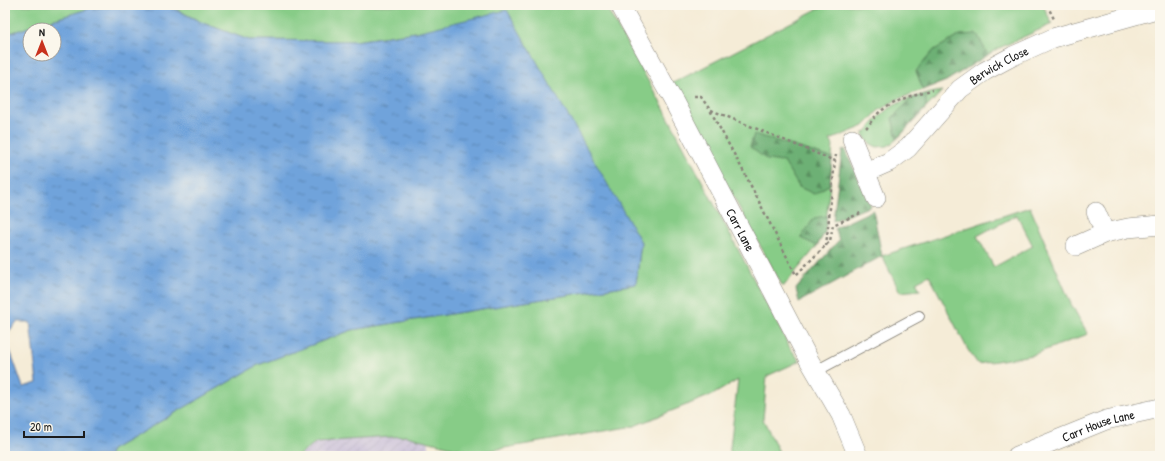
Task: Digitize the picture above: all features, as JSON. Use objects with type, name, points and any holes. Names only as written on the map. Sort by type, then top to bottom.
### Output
[{"type":"street","name":"Carr Lane","points":[[620,5],[674,102],[816,371],[841,415],[858,456]]},
{"type":"street","name":"Berwick Close","points":[[866,172],[889,162],[908,148],[960,89],[985,71],[1013,56],[1053,38],[1160,8]]},
{"type":"street","points":[[853,141],[876,198]]},
{"type":"street","points":[[1096,212],[1105,234]]},
{"type":"street","points":[[1076,246],[1105,234],[1128,228],[1160,226]]},
{"type":"street","name":"Carr House Lane","points":[[1026,454],[1106,420],[1160,408]]},
{"type":"lane","points":[[816,371],[919,316]]},
{"type":"path","points":[[826,246],[838,146],[853,141],[880,112],[897,102],[932,90],[947,87],[960,89]]},
{"type":"path","points":[[674,102],[686,97],[701,97],[710,110],[746,176],[796,276],[830,242],[833,226],[880,205],[876,198]]},
{"type":"path","points":[[710,110],[835,161]]},
{"type":"shaded area","points":[[406,436],[428,441],[431,456],[298,456],[316,442]]},
{"type":"green space","points":[[5,5],[159,5],[91,8],[46,22],[22,22],[22,29],[5,36]]},
{"type":"green space","points":[[168,5],[605,5],[663,107],[790,348],[800,361],[767,376],[763,419],[781,456],[729,456],[738,380],[714,394],[634,426],[475,453],[406,436],[316,442],[298,456],[108,456],[111,450],[258,365],[352,330],[636,284],[641,242],[416,32],[355,41],[249,40],[203,23]]},
{"type":"green space","points":[[825,5],[1043,5],[1052,24],[997,49],[946,81],[896,100],[878,111],[864,126],[830,140],[833,145],[825,232],[817,246],[783,287],[671,84]]},
{"type":"green space","points":[[977,34],[988,55],[946,81],[923,90],[916,71],[934,50],[960,35]]},
{"type":"green space","points":[[942,91],[897,139],[888,146],[877,147],[869,143],[863,134],[883,113],[896,104],[918,96]]},
{"type":"green space","points":[[926,93],[926,107],[897,139],[892,118],[911,99]]},
{"type":"green space","points":[[754,134],[832,158],[830,184],[814,194],[799,187],[784,162],[767,160],[750,147]]},
{"type":"green space","points":[[845,149],[871,206],[833,221],[842,151]]},
{"type":"green space","points":[[1030,207],[1071,304],[1088,334],[1032,355],[978,364],[968,350],[929,275],[916,282],[920,290],[900,292],[882,256]],"holes":[[[1017,215],[1033,246],[994,267],[977,236]]]},
{"type":"green space","points":[[873,210],[882,256],[799,302],[796,289],[839,240],[835,228]]},
{"type":"green space","points":[[827,216],[825,232],[817,246],[801,238],[814,218]]},
{"type":"water","points":[[167,5],[203,23],[249,40],[355,41],[416,32],[507,10],[641,242],[636,284],[352,330],[258,365],[111,450],[108,456],[5,456],[5,336],[5,36],[22,29],[22,62],[62,62],[62,22],[46,22],[91,8]],"holes":[[[17,322],[30,322],[37,383],[23,387],[5,336]]]}]
